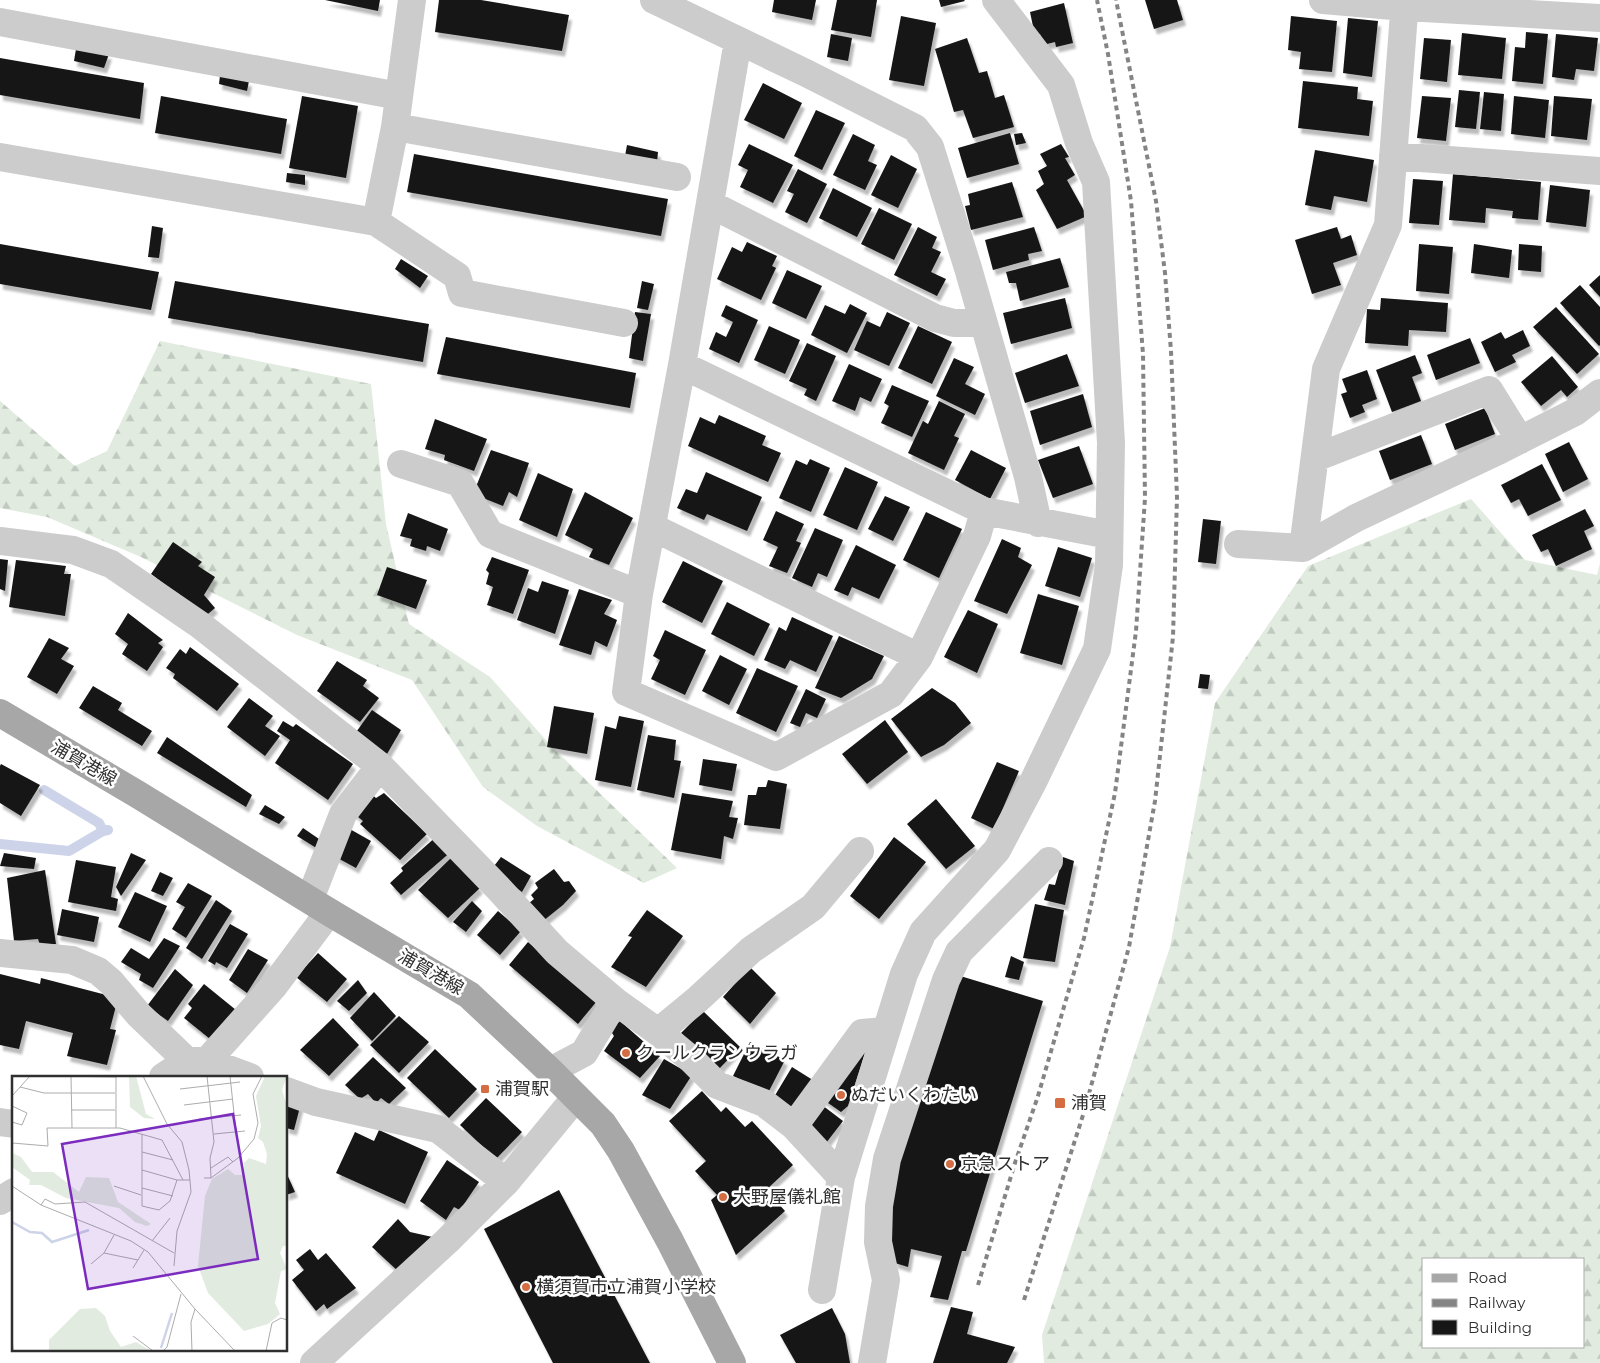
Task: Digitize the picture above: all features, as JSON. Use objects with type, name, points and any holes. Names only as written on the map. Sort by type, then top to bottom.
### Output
[{"type":"main road","name":"浦賀港線","points":[[0,713],[469,995],[603,1124],[621,1151],[670,1241],[732,1363]]},
{"type":"street","points":[[376,222],[394,128],[412,0]]},
{"type":"street","points":[[654,0],[915,128],[930,147],[968,268],[1028,477],[1038,523]]},
{"type":"street","points":[[822,1290],[841,1177],[904,974],[923,932],[997,850],[1033,782],[1097,649],[1109,565],[1111,443],[1096,182],[1079,143],[1061,85],[996,0]]},
{"type":"street","points":[[1322,0],[1405,3],[1600,18]]},
{"type":"street","points":[[1303,548],[1326,368],[1388,225],[1405,3]]},
{"type":"street","points":[[0,22],[399,96]]},
{"type":"street","points":[[738,42],[682,365],[639,594],[626,692],[776,758],[890,694],[919,657],[977,536],[984,511]]},
{"type":"street","points":[[394,128],[677,177]]},
{"type":"street","points":[[1393,156],[1600,171]]},
{"type":"street","points":[[0,157],[376,222],[457,276],[462,293],[624,323]]},
{"type":"street","points":[[710,204],[935,318],[954,324],[983,323]]},
{"type":"street","points":[[682,365],[984,511],[1038,523],[1109,535]]},
{"type":"street","points":[[1315,458],[1489,390],[1520,440]]},
{"type":"street","points":[[1238,544],[1303,548],[1356,518],[1575,412],[1600,393]]},
{"type":"street","points":[[401,464],[460,483],[490,534],[639,594]]},
{"type":"street","points":[[652,527],[919,657]]},
{"type":"street","points":[[0,541],[72,550],[112,564],[200,625],[380,766],[557,952],[692,1060],[717,1085],[764,1103],[794,1126],[841,1177]]},
{"type":"street","points":[[165,1076],[197,1061],[273,986],[320,905],[343,814],[380,766]]},
{"type":"street","points":[[658,1032],[751,950],[813,907],[860,851]]},
{"type":"street","points":[[872,1363],[886,1280],[878,1242],[879,1206],[888,1159],[946,980],[959,952],[1048,860]]},
{"type":"street","points":[[0,953],[72,960],[98,970],[111,982],[139,1015],[197,1061],[247,1076]]},
{"type":"street","points":[[550,1071],[584,1053],[615,1000]]},
{"type":"street","points":[[794,1126],[862,1033],[885,1031]]},
{"type":"street","points":[[288,1091],[316,1102],[438,1130],[506,1182]]},
{"type":"street","points":[[314,1363],[447,1241],[506,1182],[576,1097]]},
{"type":"street","points":[[0,1202],[12,1193]]},
{"type":"green space","points":[[160,341],[371,384],[386,524],[409,624],[490,677],[552,747],[677,868],[644,883],[537,826],[483,787],[412,680],[297,635],[141,557],[47,517],[0,508],[0,401],[75,466],[107,451]]},
{"type":"green space","points":[[1471,499],[1525,560],[1597,575],[1600,563],[1600,1363],[1044,1363],[1042,1335],[1170,947],[1215,703],[1308,566]]},
{"type":"building","points":[[325,0],[380,0],[378,11]]},
{"type":"building","points":[[439,0],[481,0],[569,15],[562,51],[435,32]]},
{"type":"building","points":[[774,0],[816,0],[812,20],[772,12]]},
{"type":"building","points":[[837,0],[877,0],[871,37],[831,30]]},
{"type":"building","points":[[939,0],[964,0],[965,1],[941,7]]},
{"type":"building","points":[[1145,0],[1177,0],[1183,20],[1154,29]]},
{"type":"building","points":[[1064,3],[1073,43],[1056,47],[1055,42],[1043,45],[1040,34],[1035,36],[1030,12]]},
{"type":"building","points":[[901,16],[936,23],[924,86],[889,80]]},
{"type":"building","points":[[1291,16],[1337,21],[1332,72],[1299,69],[1301,52],[1288,50]]},
{"type":"building","points":[[1348,18],[1378,21],[1372,77],[1343,73]]},
{"type":"building","points":[[1526,32],[1548,34],[1543,84],[1512,81],[1515,47],[1525,48]]},
{"type":"building","points":[[1462,33],[1506,38],[1502,79],[1458,75]]},
{"type":"building","points":[[831,34],[852,38],[848,61],[827,57]]},
{"type":"building","points":[[1556,34],[1598,38],[1594,71],[1576,69],[1574,80],[1552,77]]},
{"type":"building","points":[[967,38],[979,73],[987,71],[995,98],[1004,95],[1014,127],[973,138],[963,110],[954,112],[935,49]]},
{"type":"building","points":[[1424,38],[1451,40],[1447,82],[1420,79]]},
{"type":"building","points":[[76,49],[109,54],[104,68],[74,61]]},
{"type":"building","points":[[0,58],[144,83],[140,119],[0,95]]},
{"type":"building","points":[[220,75],[249,81],[247,91],[219,84]]},
{"type":"building","points":[[1303,81],[1358,87],[1357,99],[1373,101],[1369,136],[1298,128]]},
{"type":"building","points":[[763,83],[802,103],[784,139],[744,120]]},
{"type":"building","points":[[1459,90],[1480,92],[1476,129],[1455,127]]},
{"type":"building","points":[[1484,92],[1504,94],[1501,131],[1480,129]]},
{"type":"building","points":[[161,96],[287,119],[281,154],[155,133]]},
{"type":"building","points":[[302,96],[358,106],[346,178],[289,168]]},
{"type":"building","points":[[1422,96],[1451,98],[1446,141],[1417,138]]},
{"type":"building","points":[[1514,96],[1549,100],[1545,138],[1511,134]]},
{"type":"building","points":[[1554,96],[1592,99],[1587,140],[1551,136]]},
{"type":"building","points":[[816,110],[845,123],[822,170],[794,156]]},
{"type":"building","points":[[1010,133],[1019,164],[967,178],[958,148]]},
{"type":"building","points":[[1022,133],[1026,143],[1016,145],[1014,134]]},
{"type":"building","points":[[853,134],[875,145],[868,161],[877,165],[865,190],[833,175]]},
{"type":"building","points":[[749,144],[793,165],[773,203],[740,187],[748,170],[738,165]]},
{"type":"building","points":[[1061,144],[1069,157],[1065,158],[1075,175],[1067,180],[1087,216],[1057,229],[1036,190],[1044,184],[1038,171],[1047,166],[1040,154]]},
{"type":"building","points":[[627,145],[658,152],[657,162],[625,156]]},
{"type":"building","points":[[1315,150],[1374,160],[1367,202],[1334,196],[1331,210],[1305,205]]},
{"type":"building","points":[[414,154],[668,199],[661,236],[407,192]]},
{"type":"building","points":[[891,155],[917,169],[898,208],[871,195]]},
{"type":"building","points":[[798,169],[827,184],[807,223],[785,212],[794,194],[787,191]]},
{"type":"building","points":[[287,173],[305,175],[305,185],[286,182]]},
{"type":"building","points":[[1453,174],[1541,182],[1538,220],[1512,218],[1513,211],[1486,208],[1485,223],[1449,220]]},
{"type":"building","points":[[1413,179],[1443,181],[1439,225],[1409,223]]},
{"type":"building","points":[[1012,182],[1023,217],[971,230],[965,206],[970,205],[968,194]]},
{"type":"building","points":[[1550,185],[1590,190],[1586,227],[1546,222]]},
{"type":"building","points":[[833,188],[872,208],[857,237],[819,218]]},
{"type":"building","points":[[879,208],[912,224],[894,260],[861,244]]},
{"type":"building","points":[[152,226],[163,228],[159,258],[148,257]]},
{"type":"building","points":[[918,227],[937,237],[932,248],[941,252],[931,272],[946,279],[937,296],[894,275]]},
{"type":"building","points":[[1034,227],[1042,251],[1028,254],[1029,260],[993,270],[985,240]]},
{"type":"building","points":[[1337,227],[1341,239],[1351,235],[1357,255],[1333,263],[1341,285],[1312,294],[1295,240]]},
{"type":"building","points":[[747,242],[777,256],[772,266],[776,268],[761,300],[717,279],[732,247],[742,252]]},
{"type":"building","points":[[0,244],[159,272],[151,310],[0,284]]},
{"type":"building","points":[[1419,244],[1453,247],[1449,294],[1416,291]]},
{"type":"building","points":[[1474,244],[1512,250],[1509,278],[1471,273]]},
{"type":"building","points":[[1519,244],[1542,246],[1541,272],[1518,270]]},
{"type":"building","points":[[1060,258],[1069,287],[1020,301],[1016,283],[1009,283],[1006,272]]},
{"type":"building","points":[[401,259],[428,276],[420,288],[395,269]]},
{"type":"building","points":[[787,270],[822,286],[806,319],[772,303]]},
{"type":"building","points":[[1600,275],[1600,297],[1589,285]]},
{"type":"building","points":[[175,281],[429,324],[423,362],[168,318]]},
{"type":"building","points":[[642,281],[654,284],[648,310],[637,308]]},
{"type":"building","points":[[1580,285],[1600,307],[1599,346],[1560,303]]},
{"type":"building","points":[[1065,298],[1072,328],[1011,344],[1003,313]]},
{"type":"building","points":[[1381,298],[1448,303],[1446,332],[1409,330],[1408,346],[1365,343],[1367,309],[1380,310]]},
{"type":"building","points":[[850,304],[867,313],[847,353],[811,335],[825,305],[845,314]]},
{"type":"building","points":[[726,305],[758,320],[739,363],[709,349],[716,332],[726,337],[733,322],[721,316]]},
{"type":"building","points":[[1556,307],[1599,354],[1577,374],[1533,327]]},
{"type":"building","points":[[635,312],[651,314],[643,361],[629,358]]},
{"type":"building","points":[[887,312],[910,323],[889,366],[854,350],[867,321],[880,327]]},
{"type":"building","points":[[769,326],[800,340],[785,374],[754,360]]},
{"type":"building","points":[[918,326],[952,342],[932,384],[898,368]]},
{"type":"building","points":[[1523,330],[1530,346],[1512,355],[1516,362],[1495,372],[1481,342],[1501,332],[1505,339]]},
{"type":"building","points":[[446,337],[636,373],[630,408],[437,374]]},
{"type":"building","points":[[1470,338],[1480,363],[1436,380],[1427,355]]},
{"type":"building","points":[[807,343],[836,356],[816,401],[804,395],[807,389],[789,381]]},
{"type":"building","points":[[1067,354],[1079,386],[1025,403],[1015,373]]},
{"type":"building","points":[[1415,355],[1422,373],[1412,377],[1421,401],[1392,412],[1376,370]]},
{"type":"building","points":[[1552,356],[1578,387],[1567,397],[1561,390],[1541,406],[1521,382]]},
{"type":"building","points":[[954,358],[974,367],[965,384],[985,394],[975,415],[936,396]]},
{"type":"building","points":[[849,364],[882,379],[871,402],[860,397],[855,411],[832,401]]},
{"type":"building","points":[[1367,370],[1377,399],[1362,405],[1365,412],[1350,418],[1341,394],[1347,392],[1342,379]]},
{"type":"building","points":[[892,385],[929,401],[912,437],[881,423],[889,406],[884,403]]},
{"type":"building","points":[[1083,394],[1092,427],[1040,445],[1030,411]]},
{"type":"building","points":[[939,401],[965,414],[954,436],[959,438],[944,470],[908,453],[923,421],[928,424]]},
{"type":"building","points":[[1485,408],[1495,434],[1455,450],[1445,424]]},
{"type":"building","points":[[719,415],[766,436],[762,445],[781,453],[768,482],[688,446],[700,417],[715,424]]},
{"type":"building","points":[[435,419],[487,439],[474,471],[444,460],[445,455],[425,449]]},
{"type":"building","points":[[1421,435],[1432,464],[1390,480],[1379,451]]},
{"type":"building","points":[[1569,442],[1588,479],[1563,492],[1545,454]]},
{"type":"building","points":[[1079,446],[1093,484],[1053,498],[1038,460]]},
{"type":"building","points":[[491,450],[529,463],[517,497],[509,492],[503,506],[473,494]]},
{"type":"building","points":[[971,450],[1006,468],[990,499],[955,480]]},
{"type":"building","points":[[810,459],[830,468],[811,512],[779,498],[796,460],[807,465]]},
{"type":"building","points":[[1542,464],[1561,500],[1528,516],[1519,499],[1511,503],[1501,485]]},
{"type":"building","points":[[845,467],[878,482],[857,530],[823,515]]},
{"type":"building","points":[[706,472],[762,497],[747,531],[707,514],[704,520],[677,508],[686,489],[697,493]]},
{"type":"building","points":[[538,473],[573,489],[557,537],[519,520]]},
{"type":"building","points":[[585,492],[633,518],[609,565],[589,557],[593,549],[565,535]]},
{"type":"building","points":[[885,496],[910,507],[893,541],[868,529]]},
{"type":"building","points":[[1585,509],[1594,526],[1584,531],[1592,549],[1556,566],[1548,549],[1541,552],[1532,535]]},
{"type":"building","points":[[776,511],[804,524],[796,541],[801,543],[787,573],[769,566],[778,547],[763,540]]},
{"type":"building","points":[[926,512],[962,529],[939,578],[903,560]]},
{"type":"building","points":[[408,513],[448,529],[440,551],[427,546],[426,551],[410,546],[412,539],[400,536]]},
{"type":"building","points":[[1203,519],[1221,521],[1216,564],[1198,562]]},
{"type":"building","points":[[815,528],[843,540],[827,577],[818,573],[812,587],[792,578]]},
{"type":"building","points":[[1002,539],[1021,548],[1018,557],[1032,565],[1007,614],[974,601]]},
{"type":"building","points":[[173,542],[202,562],[198,566],[215,577],[204,595],[215,608],[202,619],[181,596],[151,574]]},
{"type":"building","points":[[856,545],[896,565],[879,599],[852,587],[848,596],[834,590]]},
{"type":"building","points":[[1058,547],[1092,558],[1080,597],[1045,586]]},
{"type":"building","points":[[492,557],[529,570],[513,614],[487,605],[493,587],[486,584],[489,573],[486,570]]},
{"type":"building","points":[[0,559],[8,560],[5,591],[0,589]]},
{"type":"building","points":[[16,560],[66,566],[64,574],[71,574],[65,616],[9,607]]},
{"type":"building","points":[[683,561],[723,581],[702,623],[662,602]]},
{"type":"building","points":[[387,567],[427,580],[416,609],[377,595]]},
{"type":"building","points":[[542,581],[569,590],[555,634],[517,620],[528,588],[538,592]]},
{"type":"building","points":[[579,589],[612,600],[604,614],[617,620],[607,647],[595,641],[591,655],[559,645]]},
{"type":"building","points":[[1038,594],[1079,606],[1062,665],[1020,653]]},
{"type":"building","points":[[727,602],[770,624],[754,656],[711,634]]},
{"type":"building","points":[[968,610],[998,624],[977,673],[944,657]]},
{"type":"building","points":[[128,613],[163,640],[158,643],[163,647],[147,671],[122,654],[128,644],[115,634]]},
{"type":"building","points":[[792,617],[833,636],[816,672],[790,660],[785,669],[764,660],[779,627],[786,631]]},
{"type":"building","points":[[665,630],[706,650],[685,695],[651,679],[660,660],[653,656]]},
{"type":"building","points":[[839,636],[884,656],[872,679],[841,698],[815,688]]},
{"type":"building","points":[[49,638],[69,648],[61,659],[74,666],[57,694],[27,677]]},
{"type":"building","points":[[190,647],[239,684],[217,711],[173,678],[175,674],[166,668],[180,649],[186,654]]},
{"type":"building","points":[[720,655],[747,669],[729,705],[702,691]]},
{"type":"building","points":[[337,661],[367,680],[363,686],[379,698],[360,722],[317,691]]},
{"type":"building","points":[[757,668],[798,686],[776,732],[736,713]]},
{"type":"building","points":[[1200,674],[1210,675],[1208,689],[1198,688]]},
{"type":"building","points":[[93,686],[122,703],[118,710],[152,731],[142,746],[79,708]]},
{"type":"building","points":[[932,688],[955,703],[971,723],[944,745],[921,757],[891,719]]},
{"type":"building","points":[[806,689],[826,699],[817,718],[806,713],[800,727],[790,723]]},
{"type":"building","points":[[249,698],[273,716],[265,726],[280,736],[265,756],[227,727]]},
{"type":"building","points":[[554,706],[594,713],[587,754],[547,747]]},
{"type":"building","points":[[372,710],[401,730],[387,754],[354,735]]},
{"type":"building","points":[[619,716],[644,721],[631,787],[595,780],[605,726],[616,729]]},
{"type":"building","points":[[885,720],[908,752],[867,784],[842,754]]},
{"type":"building","points":[[283,721],[293,727],[296,724],[353,764],[328,800],[275,763],[290,740],[277,731]]},
{"type":"building","points":[[648,735],[676,740],[674,760],[681,761],[674,798],[637,790]]},
{"type":"building","points":[[167,737],[252,795],[246,807],[157,753]]},
{"type":"building","points":[[703,759],[737,764],[732,791],[699,785]]},
{"type":"building","points":[[997,762],[1019,771],[994,829],[971,818]]},
{"type":"building","points":[[1,764],[40,785],[21,816],[0,803]]},
{"type":"building","points":[[768,780],[787,784],[780,829],[744,825],[748,795],[756,795],[758,787],[766,787]]},
{"type":"building","points":[[369,792],[376,798],[384,793],[427,834],[400,860],[360,824],[363,821],[351,811]]},
{"type":"building","points":[[682,793],[733,801],[729,817],[738,818],[733,839],[724,836],[721,859],[671,850]]},
{"type":"building","points":[[936,799],[975,846],[946,869],[907,824]]},
{"type":"building","points":[[265,805],[285,817],[279,824],[259,814]]},
{"type":"building","points":[[303,828],[322,841],[318,849],[297,836]]},
{"type":"building","points":[[348,828],[371,841],[356,868],[332,855]]},
{"type":"building","points":[[438,835],[453,850],[401,895],[390,883],[403,871],[401,868]]},
{"type":"building","points":[[894,837],[926,862],[879,919],[850,896]]},
{"type":"building","points":[[4,853],[36,858],[34,869],[0,866]]},
{"type":"building","points":[[131,853],[146,860],[121,896],[116,887]]},
{"type":"building","points":[[452,857],[480,888],[448,918],[418,890]]},
{"type":"building","points":[[501,857],[531,876],[522,892],[491,870]]},
{"type":"building","points":[[1063,857],[1074,861],[1065,905],[1044,900],[1049,884],[1055,885]]},
{"type":"building","points":[[76,860],[116,867],[111,897],[118,899],[116,911],[68,902]]},
{"type":"building","points":[[554,869],[564,882],[569,881],[576,891],[563,905],[543,921],[528,904],[534,899],[531,895],[538,888],[535,883]]},
{"type":"building","points":[[45,870],[56,944],[40,945],[38,939],[14,941],[7,878]]},
{"type":"building","points":[[160,872],[173,878],[163,896],[151,891]]},
{"type":"building","points":[[188,883],[212,896],[186,938],[172,929],[185,907],[176,902]]},
{"type":"building","points":[[135,892],[167,906],[150,942],[118,927]]},
{"type":"building","points":[[216,900],[232,911],[202,959],[186,948]]},
{"type":"building","points":[[472,901],[482,911],[466,932],[453,922]]},
{"type":"building","points":[[1035,904],[1064,910],[1055,962],[1023,958]]},
{"type":"building","points":[[62,909],[99,917],[94,942],[57,935]]},
{"type":"building","points":[[647,910],[683,936],[646,987],[611,967],[632,937],[628,936]]},
{"type":"building","points":[[498,911],[521,931],[500,955],[477,935]]},
{"type":"building","points":[[230,924],[248,934],[227,968],[216,962],[215,965],[208,961]]},
{"type":"building","points":[[164,938],[180,946],[153,988],[139,980],[141,974],[121,962],[131,948],[149,959]]},
{"type":"building","points":[[528,942],[597,1001],[578,1024],[509,965]]},
{"type":"building","points":[[248,949],[268,960],[247,993],[229,980]]},
{"type":"building","points":[[318,953],[347,979],[327,1002],[296,977]]},
{"type":"building","points":[[1011,956],[1024,962],[1019,980],[1005,977]]},
{"type":"building","points":[[750,967],[776,993],[750,1024],[723,997]]},
{"type":"building","points":[[175,969],[193,985],[168,1021],[147,1006]]},
{"type":"building","points":[[0,974],[40,984],[41,978],[118,998],[110,1029],[116,1030],[107,1065],[67,1056],[73,1033],[26,1021],[19,1049],[0,1045]]},
{"type":"building","points":[[957,975],[1043,1001],[966,1251],[962,1251],[948,1300],[930,1297],[942,1256],[911,1249],[908,1267],[895,1263],[882,1214]]},
{"type":"building","points":[[358,980],[367,993],[349,1011],[337,1001]]},
{"type":"building","points":[[204,984],[236,1010],[210,1039],[184,1018],[192,1008],[188,1004]]},
{"type":"building","points":[[374,992],[396,1016],[372,1041],[350,1018]]},
{"type":"building","points":[[703,1011],[740,1047],[719,1069],[681,1033]]},
{"type":"building","points":[[399,1016],[429,1042],[399,1073],[370,1045]]},
{"type":"building","points":[[333,1018],[359,1045],[329,1076],[300,1050]]},
{"type":"building","points":[[620,1021],[660,1056],[640,1078],[604,1051],[614,1036],[610,1030]]},
{"type":"building","points":[[750,1042],[785,1060],[768,1093],[733,1076]]},
{"type":"building","points":[[435,1049],[477,1089],[449,1118],[407,1078]]},
{"type":"building","points":[[866,1050],[848,1106],[841,1112],[821,1098]]},
{"type":"building","points":[[373,1057],[406,1088],[389,1104],[381,1098],[376,1103],[368,1094],[360,1099],[345,1085]]},
{"type":"building","points":[[664,1059],[692,1075],[670,1109],[642,1095]]},
{"type":"building","points":[[792,1067],[816,1082],[797,1112],[774,1097]]},
{"type":"building","points":[[702,1091],[721,1112],[726,1107],[745,1127],[752,1121],[793,1165],[766,1190],[785,1211],[736,1255],[711,1200],[717,1195],[695,1171],[706,1161],[669,1121]]},
{"type":"building","points":[[486,1098],[522,1132],[496,1159],[460,1125]]},
{"type":"building","points":[[288,1100],[301,1103],[294,1130],[288,1128]]},
{"type":"building","points":[[822,1105],[843,1121],[826,1143],[805,1125]]},
{"type":"building","points":[[379,1130],[428,1152],[405,1204],[336,1173],[355,1132],[374,1141]]},
{"type":"building","points":[[447,1160],[479,1182],[460,1210],[454,1207],[446,1220],[420,1201]]},
{"type":"building","points":[[288,1176],[295,1192],[288,1194]]},
{"type":"building","points":[[559,1190],[650,1363],[553,1363],[484,1229]]},
{"type":"building","points":[[398,1219],[410,1232],[437,1238],[400,1273],[372,1247]]},
{"type":"building","points":[[310,1249],[318,1260],[326,1253],[356,1288],[327,1309],[324,1304],[316,1311],[292,1280],[304,1270],[296,1260]]},
{"type":"building","points":[[951,1307],[973,1312],[967,1334],[1015,1347],[1007,1363],[933,1363]]},
{"type":"building","points":[[832,1308],[845,1334],[850,1363],[796,1363],[780,1335]]},
{"type":"waterway","points":[[44,790],[99,823],[103,831]]},
{"type":"waterway","points":[[0,844],[69,851],[108,830]]},
{"type":"railway","points":[[978,1285],[1015,1163],[1038,1096],[1084,938],[1115,793],[1136,631],[1145,498],[1143,354],[1131,201],[1108,54],[1097,0]]},
{"type":"railway","points":[[1024,1300],[1084,1112],[1129,947],[1155,801],[1173,637],[1177,497],[1171,351],[1165,273],[1156,201],[1116,0]]},
{"type":"place","name":"クールクランウラガ","points":[[626,1053]]},
{"type":"place","name":"浦賀駅","points":[[485,1089]]},
{"type":"place","name":"ぬだいくわたい","points":[[841,1095]]},
{"type":"place","name":"浦賀","points":[[1060,1103]]},
{"type":"place","name":"京急ストア","points":[[950,1164]]},
{"type":"place","name":"大野屋儀礼館","points":[[723,1197]]},
{"type":"place","name":"横須賀市立浦賀小学校","points":[[526,1287]]}]
